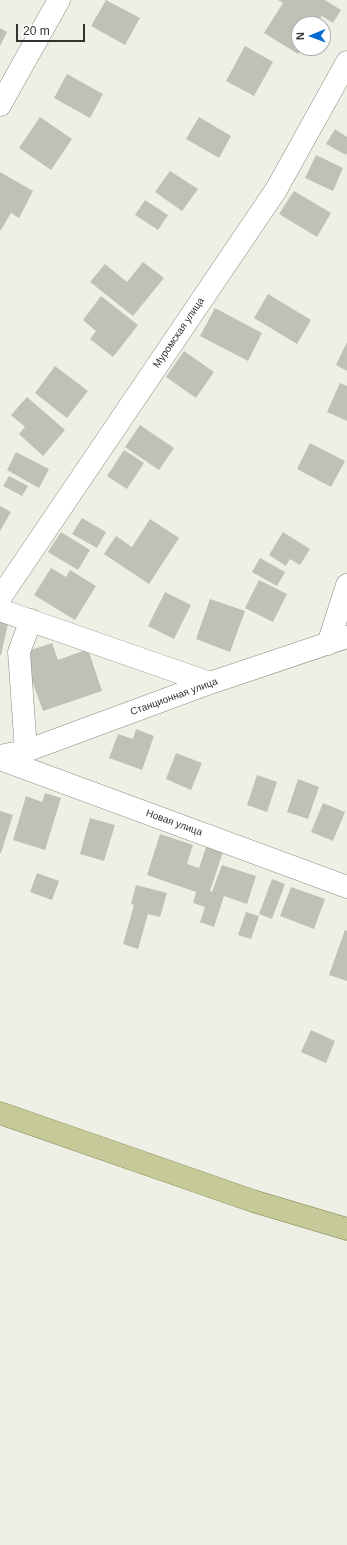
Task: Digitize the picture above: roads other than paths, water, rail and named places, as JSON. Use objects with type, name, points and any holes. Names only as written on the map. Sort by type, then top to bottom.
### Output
[{"type":"main road","points":[[0,1113],[253,1201],[347,1229]]},
{"type":"street","points":[[0,105],[59,0]]},
{"type":"street","name":"Муромская улица","points":[[0,598],[276,190],[347,62]]},
{"type":"street","points":[[337,641],[347,586]]},
{"type":"street","points":[[0,610],[210,683]]},
{"type":"street","points":[[26,751],[19,652],[31,620]]},
{"type":"street","name":"Станционная улица","points":[[0,758],[26,751],[210,683],[337,641]]},
{"type":"street","name":"Новая улица","points":[[0,758],[347,887]]}]
